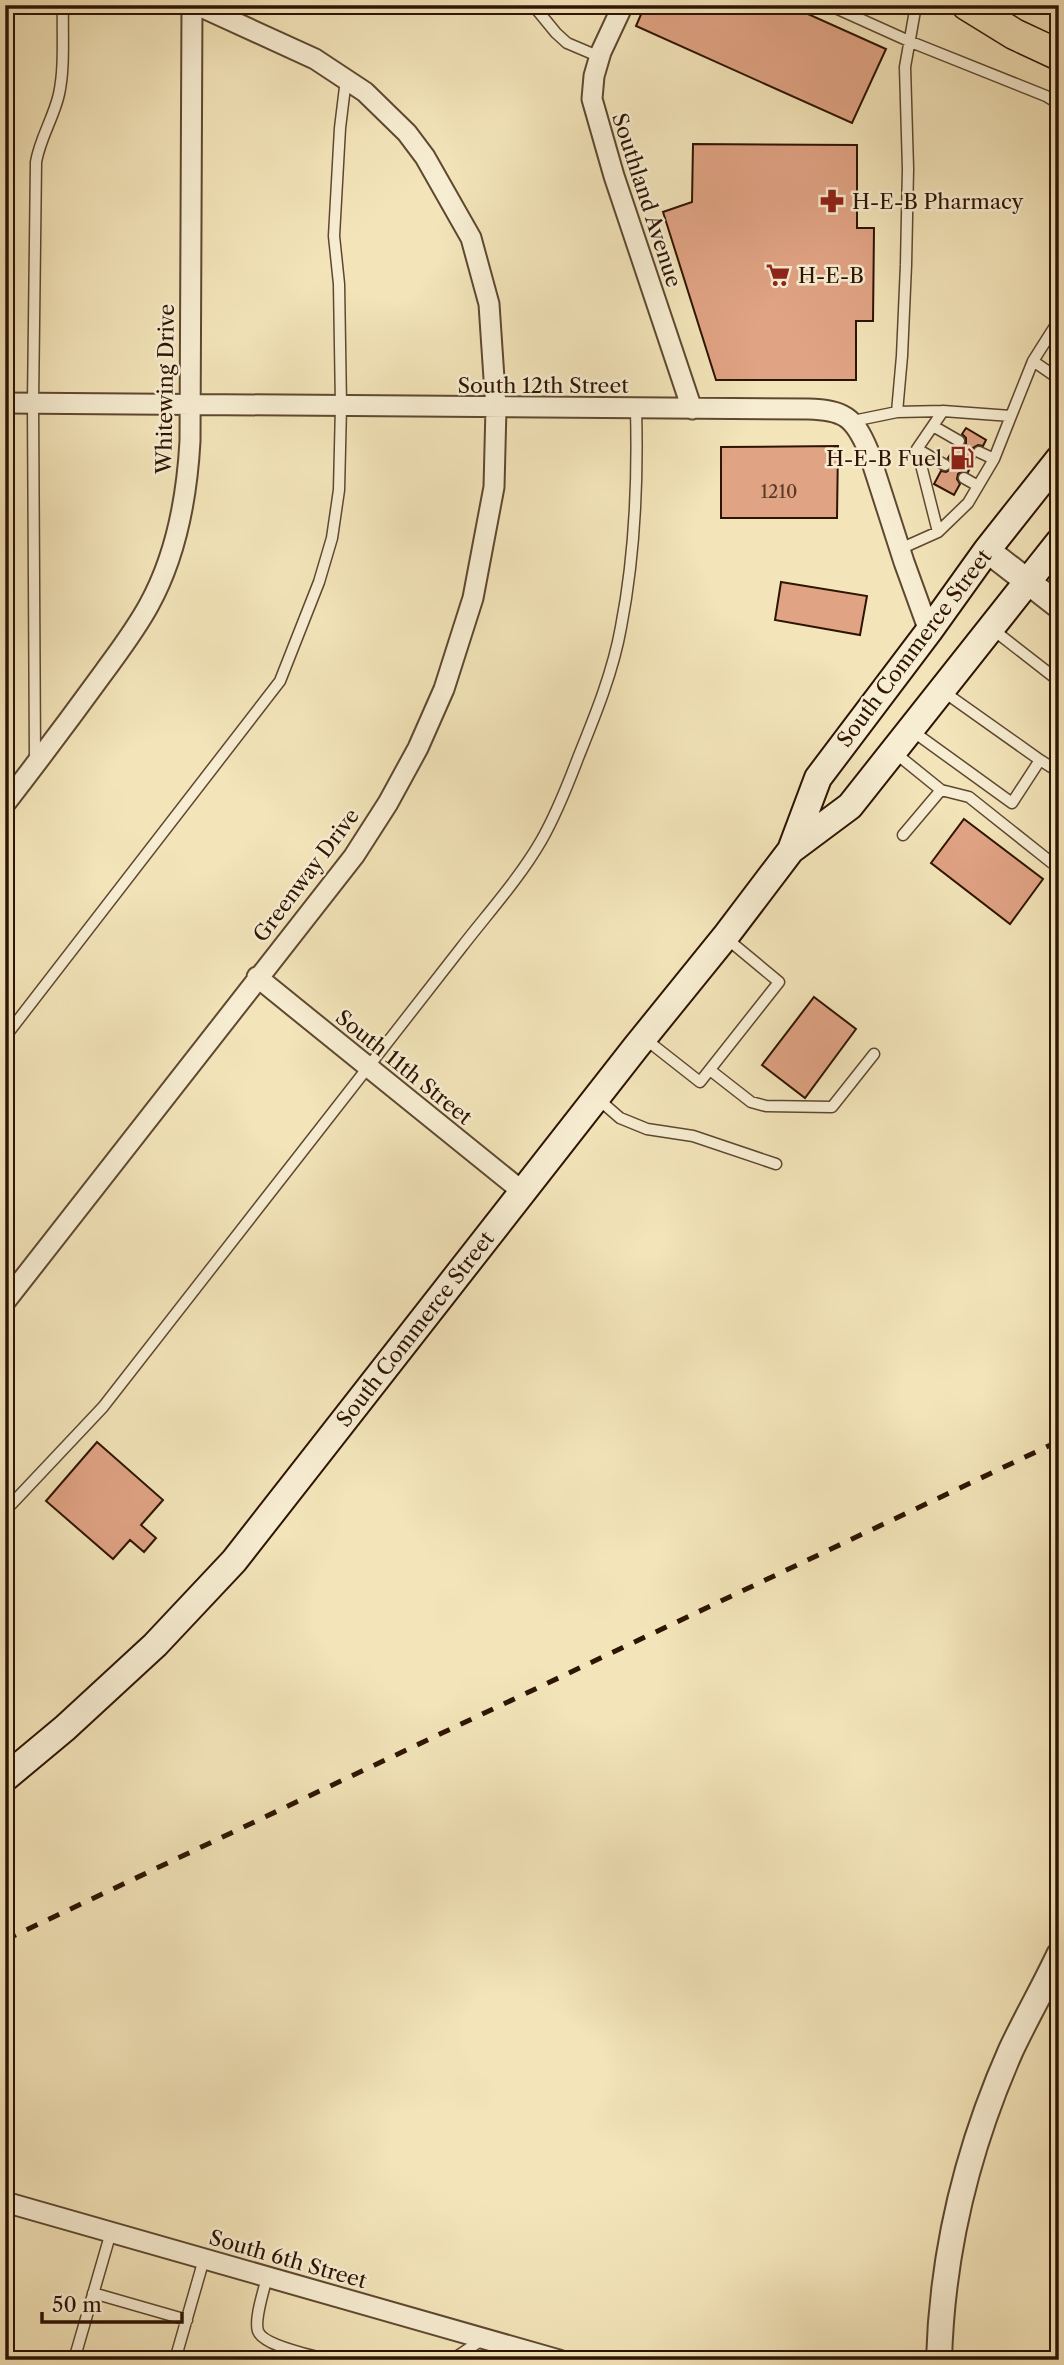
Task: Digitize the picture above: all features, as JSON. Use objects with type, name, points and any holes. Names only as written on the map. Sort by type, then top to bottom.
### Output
[{"type":"main road","points":[[967,5],[1014,34],[1059,55]]},
{"type":"main road","points":[[974,5],[1059,39]]},
{"type":"main road","name":"South Commerce Street","points":[[5,1778],[65,1728],[155,1645],[234,1561],[791,850],[818,778],[987,550],[1059,459]]},
{"type":"main road","name":"South Commerce Street","points":[[791,850],[850,807],[1059,542]]},
{"type":"street","name":"Greenway Drive","points":[[5,1302],[354,856],[381,814],[418,747],[444,689],[473,598],[494,487],[496,408],[489,304],[471,238],[425,157],[407,133],[365,92],[346,79],[315,59],[195,5]]},
{"type":"street","name":"Whitewing Drive","points":[[5,804],[108,666],[150,603],[172,549],[180,521],[189,466],[195,5]]},
{"type":"street","name":"Southland Avenue","points":[[624,5],[600,57],[594,76],[592,99],[614,176],[692,409]]},
{"type":"street","name":"South 12th Street","points":[[5,402],[825,409],[840,413],[853,421]]},
{"type":"street","points":[[853,421],[868,450],[929,631]]},
{"type":"street","points":[[987,550],[1059,606]]},
{"type":"street","name":"South 11th Street","points":[[257,977],[523,1192]]},
{"type":"street","points":[[939,2360],[947,2266],[961,2194],[983,2122],[1011,2050],[1057,1965]]},
{"type":"street","name":"South 6th Street","points":[[5,2202],[559,2360]]},
{"type":"lane","points":[[35,764],[33,403],[36,162],[39,144],[59,96],[62,76],[63,5]]},
{"type":"lane","points":[[533,5],[555,33],[567,43],[600,57]]},
{"type":"lane","points":[[829,5],[911,42],[1046,96],[1059,104]]},
{"type":"lane","points":[[897,412],[902,356],[908,169],[905,67],[916,5]]},
{"type":"lane","points":[[5,1037],[280,681],[319,582],[332,538],[339,490],[339,284],[334,236],[340,128],[346,79]]},
{"type":"lane","points":[[900,549],[938,532],[968,503],[994,459],[1033,361],[1059,320]]},
{"type":"lane","points":[[1033,361],[1059,379]]},
{"type":"lane","points":[[5,1511],[103,1407],[519,873],[540,842],[562,799],[595,715],[621,627],[636,490],[636,408]]},
{"type":"lane","points":[[938,532],[917,449],[943,411]]},
{"type":"lane","points":[[853,421],[897,412],[943,411],[1011,416]]},
{"type":"lane","points":[[933,426],[959,441]]},
{"type":"lane","points":[[917,449],[945,465]]},
{"type":"lane","points":[[979,452],[994,459]]},
{"type":"lane","points":[[964,478],[978,486]]},
{"type":"lane","points":[[991,627],[1059,681]]},
{"type":"lane","points":[[941,690],[1059,772]]},
{"type":"lane","points":[[911,730],[1012,803],[1040,760]]},
{"type":"lane","points":[[893,751],[941,790],[969,797],[1052,863]]},
{"type":"lane","points":[[903,835],[941,790]]},
{"type":"lane","points":[[644,1038],[700,1082],[710,1070],[779,982],[725,937]]},
{"type":"lane","points":[[710,1070],[751,1102],[766,1106],[832,1107],[874,1054]]},
{"type":"lane","points":[[596,1098],[620,1118],[647,1129],[693,1136],[776,1164]]},
{"type":"lane","points":[[74,2360],[111,2232]]},
{"type":"lane","points":[[175,2360],[204,2259]]},
{"type":"lane","points":[[267,2277],[257,2320],[257,2330],[261,2337],[279,2346],[328,2360]]},
{"type":"lane","points":[[93,2292],[187,2320]]},
{"type":"lane","points":[[452,2360],[484,2338]]},
{"type":"building","points":[[645,5],[788,5],[886,49],[852,123],[636,26]]},
{"type":"building","name":"H-E-B","points":[[693,144],[857,145],[857,228],[874,228],[873,321],[856,321],[856,380],[716,380],[663,212],[692,202]]},
{"type":"building","name":"H-E-B Fuel","points":[[966,428],[986,440],[983,446],[973,448],[975,458],[968,472],[958,474],[960,484],[954,495],[934,484],[941,471],[951,469],[952,464],[948,458],[955,447],[962,448],[966,444],[966,438],[962,434]]},
{"type":"building","points":[[838,446],[837,518],[721,518],[721,447]]},
{"type":"building","points":[[781,582],[867,596],[860,635],[775,620]]},
{"type":"building","points":[[964,819],[1043,879],[1010,924],[931,863]]},
{"type":"building","points":[[814,997],[856,1029],[805,1098],[762,1065]]},
{"type":"building","points":[[97,1442],[163,1500],[141,1525],[156,1538],[144,1552],[130,1540],[113,1559],[46,1501]]},
{"type":"railway","points":[[5,1940],[1059,1441]]},
{"type":"place","name":"H-E-B Pharmacy","points":[[832,201]]},
{"type":"place","name":"H-E-B","points":[[778,275]]},
{"type":"place","name":"H-E-B Fuel","points":[[962,458]]}]
